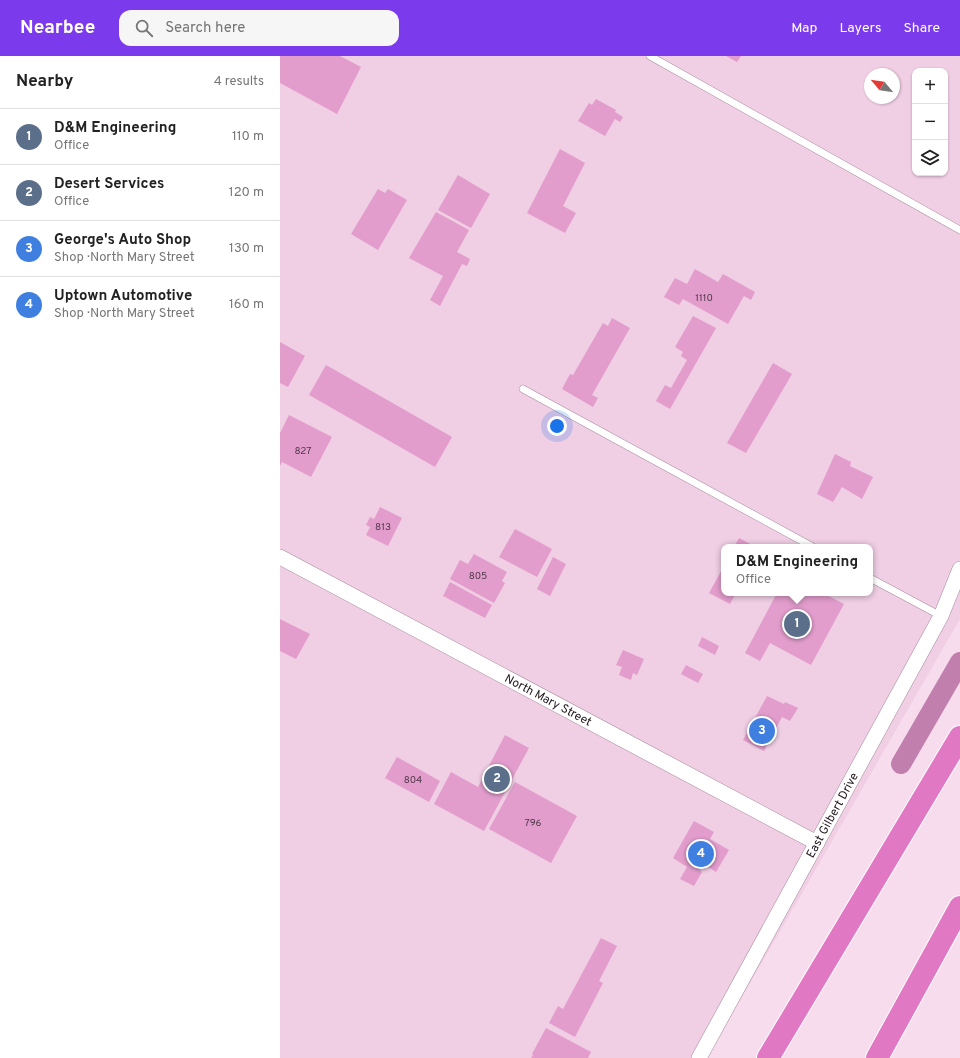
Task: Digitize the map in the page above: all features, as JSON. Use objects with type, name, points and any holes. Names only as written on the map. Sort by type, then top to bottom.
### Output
[{"type":"highway","points":[[768,1058],[960,737]]},
{"type":"highway","points":[[877,1058],[960,907]]},
{"type":"street","name":"North Mary Street","points":[[280,557],[817,843]]},
{"type":"street","name":"East Gilbert Drive","points":[[699,1058],[941,616],[960,569]]},
{"type":"lane","points":[[650,56],[960,230]]},
{"type":"lane","points":[[523,389],[807,544]]},
{"type":"lane","points":[[873,580],[941,616]]},
{"type":"shaded area","points":[[280,56],[960,56],[960,619],[707,1058],[280,1058]]},
{"type":"building","points":[[280,56],[340,56],[361,67],[337,114],[280,83]]},
{"type":"building","points":[[726,56],[741,56],[737,62]]},
{"type":"building","points":[[596,99],[616,110],[615,112],[623,117],[620,122],[615,119],[605,136],[578,121],[589,103],[592,105]]},
{"type":"building","points":[[560,149],[585,163],[563,206],[576,213],[565,233],[527,213]]},
{"type":"building","points":[[458,175],[490,194],[471,228],[438,210]]},
{"type":"building","points":[[378,189],[385,193],[388,189],[407,200],[378,250],[351,234]]},
{"type":"building","points":[[436,212],[469,230],[457,252],[470,259],[467,266],[462,264],[440,306],[430,300],[443,276],[409,258]]},
{"type":"building","points":[[695,269],[718,282],[723,274],[755,292],[751,300],[744,296],[728,324],[683,299],[679,305],[664,297],[675,278],[687,284]]},
{"type":"building","points":[[693,316],[716,328],[670,409],[656,401],[665,385],[671,388],[687,360],[681,356],[683,352],[675,347]]},
{"type":"building","points":[[612,318],[630,328],[592,395],[598,398],[593,407],[562,389],[570,374],[573,375],[603,323],[608,326]]},
{"type":"building","points":[[280,342],[305,356],[288,387],[280,383]]},
{"type":"building","points":[[773,363],[792,374],[746,453],[727,443]]},
{"type":"building","points":[[326,365],[452,437],[435,467],[309,395]]},
{"type":"building","points":[[289,415],[332,437],[311,477],[282,462],[280,466],[280,433]]},
{"type":"building","points":[[835,454],[851,462],[850,466],[873,477],[862,499],[842,487],[833,502],[817,494]]},
{"type":"building","points":[[380,507],[402,518],[388,546],[366,535],[370,527],[366,525],[370,517],[374,519]]},
{"type":"building","points":[[515,529],[552,549],[537,577],[499,557]]},
{"type":"building","points":[[739,538],[750,544],[736,544]]},
{"type":"building","points":[[474,554],[507,572],[502,581],[505,583],[494,603],[450,579],[460,560],[468,564]]},
{"type":"building","points":[[553,557],[566,564],[550,596],[537,589]]},
{"type":"building","points":[[721,571],[721,596],[734,596],[730,604],[709,593]]},
{"type":"building","points":[[450,582],[492,605],[485,618],[443,596]]},
{"type":"building","points":[[775,596],[829,596],[844,604],[811,665],[770,643],[760,661],[745,653]]},
{"type":"building","points":[[280,619],[310,634],[296,659],[280,651]]},
{"type":"building","points":[[702,637],[719,646],[715,655],[698,646]]},
{"type":"building","points":[[623,650],[644,659],[637,675],[633,673],[631,680],[619,675],[622,667],[616,665]]},
{"type":"building","points":[[686,665],[703,674],[698,683],[681,674]]},
{"type":"building","points":[[767,696],[784,704],[785,702],[798,708],[790,721],[782,717],[764,751],[743,740]]},
{"type":"building","points":[[505,735],[529,748],[484,831],[434,804],[451,772],[478,787]]},
{"type":"building","points":[[397,757],[440,781],[429,802],[385,778]]},
{"type":"building","points":[[515,782],[577,816],[551,863],[489,829]]},
{"type":"building","points":[[694,821],[714,832],[710,839],[729,850],[716,872],[703,864],[700,870],[702,872],[694,886],[680,879],[687,867],[673,858]]},
{"type":"building","points":[[601,938],[617,946],[599,981],[603,983],[575,1037],[549,1023],[558,1006],[563,1009]]},
{"type":"building","points":[[546,1028],[591,1052],[588,1058],[531,1058]]},
{"type":"waterway","points":[[901,764],[960,662]]},
{"type":"place","name":"D&M Engineering","points":[[797,624]]},
{"type":"place","name":"George's Auto Shop","points":[[762,731]]},
{"type":"place","name":"Desert Services","points":[[497,779]]},
{"type":"place","name":"Uptown Automotive","points":[[701,854]]}]
